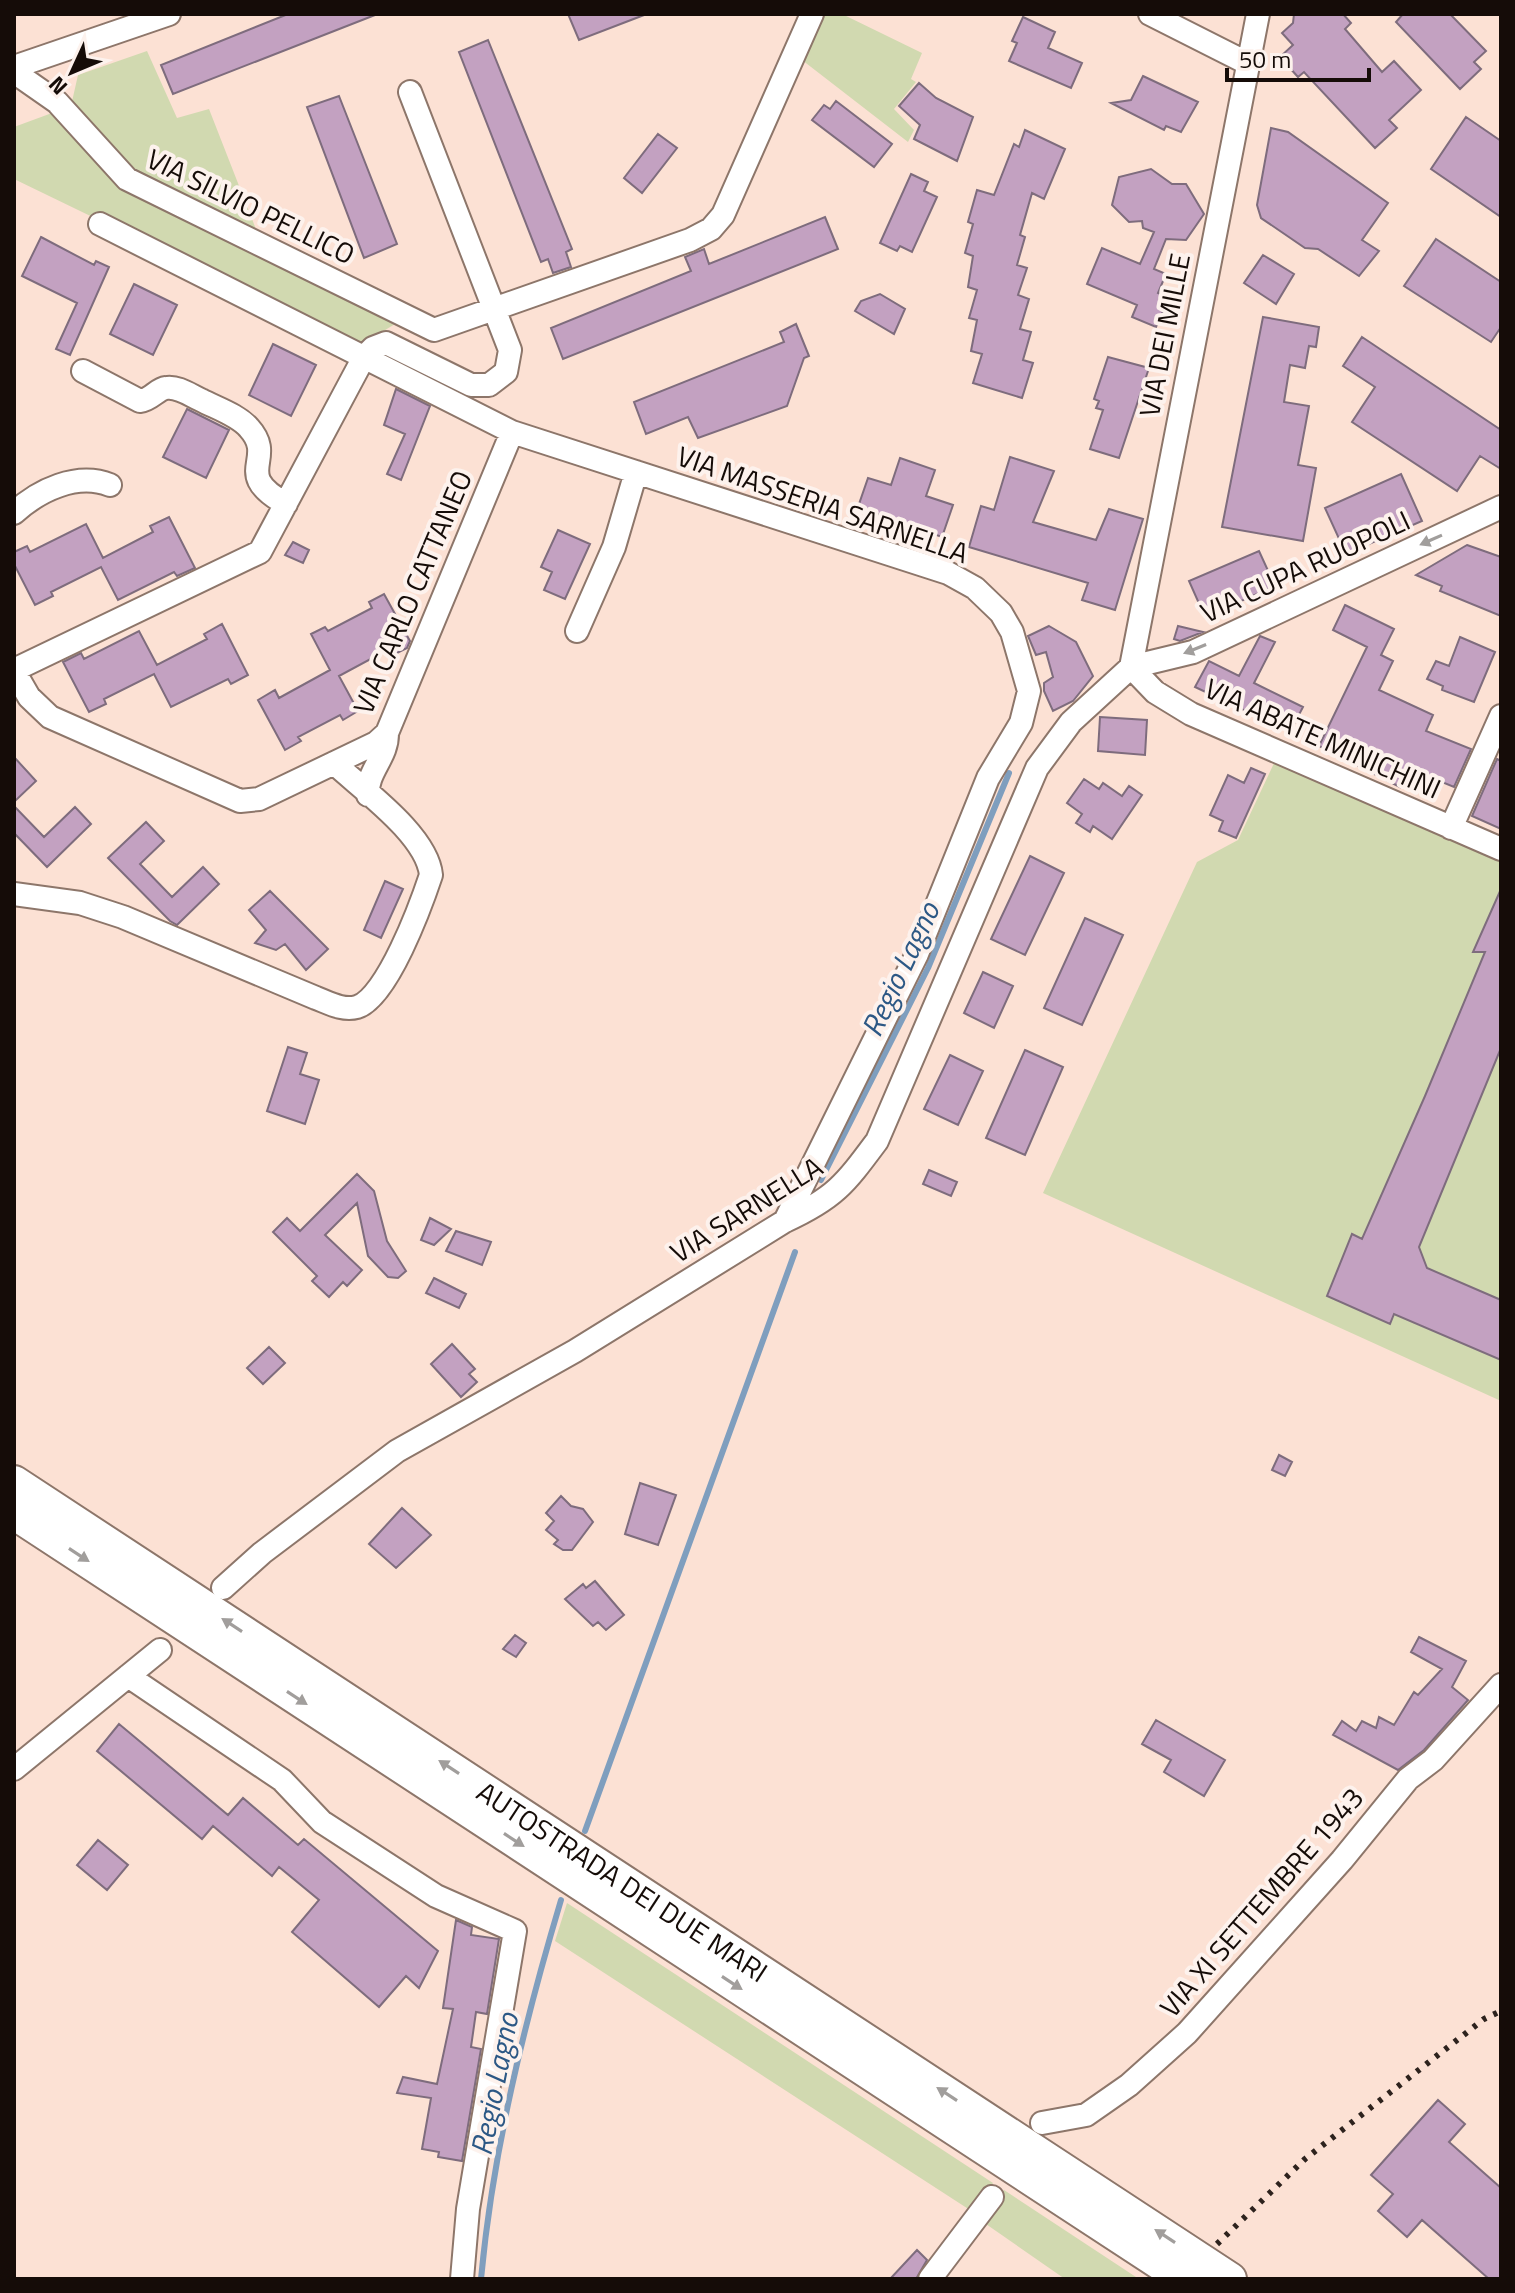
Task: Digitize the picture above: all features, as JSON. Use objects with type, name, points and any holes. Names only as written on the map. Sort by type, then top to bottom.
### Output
[{"type":"highway","name":"AUTOSTRADA DEI DUE MARI","points":[[14,1482],[1230,2279]]},
{"type":"highway","name":"AUTOSTRADA DEI DUE MARI","points":[[14,1513],[1184,2279]]},
{"type":"street","points":[[14,70],[169,14]]},
{"type":"street","name":"VIA SILVIO PELLICO","points":[[14,70],[57,102],[127,179],[434,330],[690,240],[711,229],[723,215],[812,14]]},
{"type":"street","points":[[1150,14],[1247,63]]},
{"type":"street","name":"VIA DEI MILLE","points":[[1131,667],[1258,14]]},
{"type":"street","points":[[364,357],[373,348],[386,343],[471,385],[489,385],[506,372],[510,350],[491,308],[410,92]]},
{"type":"street","name":"VIA MASSERIA SARNELLA","points":[[100,224],[512,432],[948,573],[975,588],[1001,613],[1012,632],[1029,691],[1021,723],[1006,752],[995,762],[917,954],[785,1221]]},
{"type":"street","name":"VIA CARLO CATTANEO","points":[[364,357],[260,552],[14,670],[29,697],[50,717],[240,801],[259,799],[376,743],[387,733],[512,432]]},
{"type":"street","points":[[83,371],[140,401],[163,388],[175,388],[233,417],[249,428],[258,443],[257,480],[263,491],[286,504]]},
{"type":"street","points":[[577,631],[614,547],[636,472]]},
{"type":"street","points":[[14,513],[52,488],[77,480],[94,478],[110,485]]},
{"type":"street","name":"VIA CUPA RUOPOLI","points":[[1131,667],[1193,652],[1277,609],[1501,507]]},
{"type":"street","name":"VIA SARNELLA","points":[[223,1588],[262,1553],[397,1451],[575,1351],[785,1221],[822,1204],[843,1187],[877,1141],[1037,768],[1071,722],[1131,667]]},
{"type":"street","name":"VIA ABATE MINICHINI","points":[[1131,667],[1155,692],[1191,714],[1501,849]]},
{"type":"street","points":[[1451,828],[1501,716]]},
{"type":"street","points":[[368,795],[367,786],[387,747],[387,733]]},
{"type":"street","points":[[1006,752],[1037,768]]},
{"type":"street","points":[[14,894],[80,903],[123,917],[316,998],[342,1008],[356,1007],[380,991],[431,875],[430,862],[414,838],[334,763]]},
{"type":"street","points":[[14,1769],[160,1650]]},
{"type":"street","points":[[128,1676],[282,1780],[322,1822],[436,1896],[515,1931],[468,2209],[462,2279]]},
{"type":"street","name":"VIA XI SETTEMBRE 1943","points":[[1042,2123],[1086,2115],[1129,2085],[1187,2033],[1342,1860],[1408,1779],[1433,1760],[1501,1685]]},
{"type":"street","points":[[930,2279],[992,2197]]},
{"type":"green space","points":[[823,14],[842,14],[922,53],[911,79],[916,82],[894,109],[914,130],[908,142],[802,60]]},
{"type":"green space","points":[[147,51],[177,118],[209,109],[259,237],[129,168],[71,106],[78,75]]},
{"type":"green space","points":[[52,113],[118,182],[395,324],[359,346],[14,179],[14,127]]},
{"type":"green space","points":[[1275,761],[1501,856],[1501,1401],[1043,1193],[1197,862],[1238,840]]},
{"type":"green space","points":[[567,1903],[993,2183],[973,2212],[555,1941]]},
{"type":"green space","points":[[1004,2190],[1139,2279],[1065,2279],[983,2222]]},
{"type":"building","points":[[288,14],[375,15],[173,94],[161,65]]},
{"type":"building","points":[[568,14],[643,14],[644,15],[579,40]]},
{"type":"building","points":[[1294,14],[1343,14],[1351,23],[1345,29],[1382,72],[1394,61],[1421,90],[1389,120],[1397,128],[1375,148],[1304,72],[1298,77],[1280,57],[1293,45],[1282,33],[1293,23]]},
{"type":"building","points":[[1403,14],[1450,14],[1486,51],[1474,62],[1481,69],[1460,89],[1396,22]]},
{"type":"building","points":[[1023,17],[1055,32],[1048,48],[1082,63],[1071,88],[1009,61],[1017,43],[1012,41]]},
{"type":"building","points":[[488,40],[572,249],[566,252],[571,267],[553,273],[548,259],[541,262],[459,52]]},
{"type":"building","points":[[1143,76],[1198,102],[1181,132],[1166,126],[1164,130],[1111,103],[1131,100]]},
{"type":"building","points":[[919,83],[936,98],[973,117],[957,161],[914,139],[920,125],[899,106]]},
{"type":"building","points":[[339,96],[397,244],[364,258],[307,107]]},
{"type":"building","points":[[836,101],[892,144],[874,167],[812,120],[824,105],[830,109]]},
{"type":"building","points":[[1466,117],[1501,141],[1501,217],[1431,169]]},
{"type":"building","points":[[1271,128],[1288,132],[1388,203],[1362,240],[1379,251],[1359,276],[1318,249],[1305,248],[1261,218],[1257,205]]},
{"type":"building","points":[[1025,130],[1065,149],[1044,199],[1032,193],[1020,235],[1025,237],[1017,265],[1027,268],[1018,295],[1029,299],[1020,329],[1031,332],[1023,360],[1033,363],[1022,398],[973,383],[982,354],[971,351],[977,320],[969,318],[977,290],[968,287],[973,256],[965,253],[973,224],[968,222],[977,190],[994,195],[1014,144],[1019,147]]},
{"type":"building","points":[[658,134],[677,148],[642,193],[624,178]]},
{"type":"building","points":[[1151,169],[1172,184],[1186,184],[1204,214],[1186,240],[1166,239],[1154,269],[1166,274],[1158,293],[1169,298],[1156,327],[1132,317],[1137,305],[1087,284],[1102,248],[1140,264],[1154,232],[1143,228],[1142,221],[1129,222],[1112,205],[1119,177]]},
{"type":"building","points":[[911,174],[928,182],[924,191],[937,197],[912,252],[900,246],[897,251],[880,243]]},
{"type":"building","points":[[825,217],[838,249],[563,359],[551,328],[691,271],[685,257],[704,249],[709,264]]},
{"type":"building","points":[[41,237],[94,265],[96,261],[109,267],[70,355],[56,349],[77,303],[22,276]]},
{"type":"building","points":[[1436,239],[1501,282],[1501,327],[1491,342],[1404,286]]},
{"type":"building","points":[[1263,255],[1294,274],[1276,304],[1244,283]]},
{"type":"building","points":[[134,284],[177,305],[153,355],[110,334]]},
{"type":"building","points":[[880,294],[905,309],[894,334],[855,311],[861,301]]},
{"type":"building","points":[[1263,317],[1319,327],[1316,347],[1309,346],[1305,368],[1290,365],[1284,402],[1309,406],[1298,465],[1316,468],[1303,541],[1222,527]]},
{"type":"building","points":[[796,324],[809,356],[804,358],[787,406],[698,438],[688,417],[646,434],[634,402],[784,342],[780,332]]},
{"type":"building","points":[[1362,337],[1501,430],[1501,469],[1480,456],[1457,491],[1352,422],[1375,387],[1343,366]]},
{"type":"building","points":[[273,344],[316,365],[291,416],[249,395]]},
{"type":"building","points":[[1108,357],[1149,368],[1119,458],[1090,449],[1103,410],[1096,408],[1099,401],[1094,399]]},
{"type":"building","points":[[396,389],[430,406],[401,480],[387,474],[405,434],[384,425]]},
{"type":"building","points":[[187,409],[229,430],[206,478],[163,457]]},
{"type":"building","points":[[1010,457],[1054,471],[1033,522],[1096,540],[1109,509],[1143,519],[1115,610],[1082,600],[1088,583],[969,547],[981,506],[994,510]]},
{"type":"building","points":[[900,458],[935,470],[926,496],[953,505],[942,537],[858,507],[868,478],[891,485]]},
{"type":"building","points":[[1401,474],[1422,521],[1346,554],[1325,508]]},
{"type":"building","points":[[169,517],[195,568],[177,576],[174,572],[118,600],[101,567],[51,592],[53,596],[35,605],[14,564],[14,552],[27,546],[30,552],[86,524],[103,558],[153,532],[150,526]]},
{"type":"building","points":[[558,530],[590,544],[565,599],[544,590],[552,572],[541,567]]},
{"type":"building","points":[[293,542],[309,550],[303,563],[285,555]]},
{"type":"building","points":[[1467,545],[1501,557],[1501,616],[1440,591],[1442,586],[1416,575]]},
{"type":"building","points":[[1259,551],[1275,586],[1205,617],[1189,581]]},
{"type":"building","points":[[384,594],[410,641],[407,648],[393,655],[389,649],[339,676],[358,711],[343,720],[340,715],[298,737],[301,741],[285,750],[258,700],[275,690],[279,698],[330,670],[311,634],[325,627],[328,631],[372,608],[369,602]]},
{"type":"building","points":[[1345,605],[1394,629],[1381,655],[1393,661],[1379,690],[1433,715],[1426,731],[1471,749],[1454,787],[1408,768],[1400,787],[1319,746],[1367,647],[1333,630]]},
{"type":"building","points":[[222,624],[248,675],[231,684],[228,679],[171,707],[154,674],[104,699],[106,704],[89,712],[63,662],[81,653],[84,659],[139,631],[157,665],[207,639],[204,634]]},
{"type":"building","points":[[1049,626],[1076,642],[1093,676],[1073,701],[1053,711],[1044,691],[1044,683],[1053,677],[1046,652],[1036,655],[1028,636]]},
{"type":"building","points":[[1178,626],[1203,632],[1180,641],[1174,639]]},
{"type":"building","points":[[1260,636],[1275,642],[1254,683],[1303,707],[1290,732],[1195,687],[1209,661],[1239,676]]},
{"type":"building","points":[[1460,637],[1495,652],[1474,702],[1442,690],[1443,686],[1427,679],[1436,661],[1449,666]]},
{"type":"building","points":[[1100,717],[1147,720],[1145,755],[1098,751]]},
{"type":"building","points":[[14,757],[36,781],[14,802]]},
{"type":"building","points":[[1497,759],[1501,761],[1501,829],[1472,816]]},
{"type":"building","points":[[1251,768],[1265,774],[1236,838],[1219,831],[1223,821],[1210,815],[1228,775],[1244,783]]},
{"type":"building","points":[[1084,779],[1099,789],[1103,783],[1122,796],[1129,786],[1142,795],[1112,839],[1093,826],[1090,832],[1076,823],[1082,814],[1067,803]]},
{"type":"building","points":[[14,806],[44,837],[75,807],[91,824],[47,867],[14,833]]},
{"type":"building","points":[[146,822],[164,841],[140,864],[172,897],[203,867],[219,884],[177,925],[108,858]]},
{"type":"building","points":[[1030,856],[1064,873],[1025,955],[991,939]]},
{"type":"building","points":[[385,881],[403,889],[381,938],[364,930]]},
{"type":"building","points":[[1501,889],[1501,1048],[1419,1247],[1427,1268],[1501,1300],[1501,1360],[1394,1314],[1390,1324],[1327,1296],[1352,1234],[1362,1239],[1425,1096],[1485,952],[1473,952]]},
{"type":"building","points":[[270,891],[328,949],[306,970],[285,944],[276,950],[255,943],[266,930],[249,910]]},
{"type":"building","points":[[1085,918],[1123,935],[1082,1025],[1044,1008]]},
{"type":"building","points":[[983,972],[1013,986],[994,1028],[964,1013]]},
{"type":"building","points":[[288,1047],[307,1053],[300,1074],[319,1080],[305,1124],[267,1111]]},
{"type":"building","points":[[1025,1050],[1063,1067],[1025,1155],[986,1138]]},
{"type":"building","points":[[950,1055],[983,1071],[958,1125],[924,1109]]},
{"type":"building","points":[[929,1170],[957,1182],[951,1196],[923,1184]]},
{"type":"building","points":[[357,1174],[374,1191],[387,1241],[406,1271],[398,1278],[388,1277],[368,1256],[357,1203],[325,1235],[362,1270],[347,1286],[343,1282],[329,1297],[312,1281],[317,1276],[273,1232],[287,1218],[300,1231]]},
{"type":"building","points":[[430,1218],[451,1229],[434,1245],[421,1240]]},
{"type":"building","points":[[456,1231],[491,1242],[482,1265],[446,1251]]},
{"type":"building","points":[[434,1278],[466,1294],[459,1308],[426,1293]]},
{"type":"building","points":[[452,1344],[475,1369],[469,1374],[477,1382],[461,1397],[431,1364]]},
{"type":"building","points":[[269,1347],[285,1363],[263,1384],[247,1368]]},
{"type":"building","points":[[1279,1455],[1292,1462],[1285,1476],[1272,1470]]},
{"type":"building","points":[[640,1483],[676,1495],[658,1545],[625,1534]]},
{"type":"building","points":[[561,1496],[571,1506],[583,1509],[593,1522],[572,1550],[563,1550],[554,1544],[558,1540],[546,1530],[554,1521],[546,1513]]},
{"type":"building","points":[[402,1508],[431,1535],[396,1568],[369,1544]]},
{"type":"building","points":[[595,1581],[624,1615],[606,1630],[598,1622],[593,1626],[565,1599],[583,1584],[586,1588]]},
{"type":"building","points":[[515,1635],[526,1643],[516,1657],[503,1649]]},
{"type":"building","points":[[1419,1637],[1466,1661],[1452,1687],[1468,1700],[1424,1750],[1398,1770],[1333,1735],[1342,1721],[1356,1731],[1362,1721],[1376,1728],[1379,1717],[1394,1725],[1414,1692],[1418,1695],[1442,1669],[1411,1652]]},
{"type":"building","points":[[1156,1720],[1225,1760],[1204,1796],[1164,1772],[1171,1760],[1142,1744]]},
{"type":"building","points":[[119,1724],[228,1815],[243,1798],[298,1845],[304,1839],[438,1951],[419,1988],[406,1976],[379,2007],[292,1932],[319,1900],[279,1867],[272,1876],[213,1826],[202,1839],[97,1751]]},
{"type":"building","points":[[98,1840],[128,1865],[107,1890],[77,1865]]},
{"type":"building","points":[[456,1920],[472,1927],[471,1935],[499,1939],[487,2014],[476,2012],[471,2047],[481,2049],[462,2161],[438,2157],[439,2152],[422,2149],[431,2098],[397,2093],[403,2077],[437,2084],[453,2009],[443,2008]]},
{"type":"building","points":[[1438,2100],[1465,2124],[1449,2142],[1501,2188],[1501,2279],[1489,2279],[1422,2220],[1407,2237],[1378,2211],[1393,2194],[1371,2175]]},
{"type":"building","points":[[917,2250],[927,2260],[916,2279],[890,2279]]},
{"type":"waterway","name":"Regio Lagno","points":[[821,1180],[928,968],[1009,773]]},
{"type":"waterway","points":[[585,1831],[795,1252]]},
{"type":"waterway","name":"Regio Lagno","points":[[481,2279],[502,2135],[535,1993],[561,1900]]},
{"type":"railway","points":[[1217,2244],[1305,2159],[1484,2019],[1501,2011]]}]
